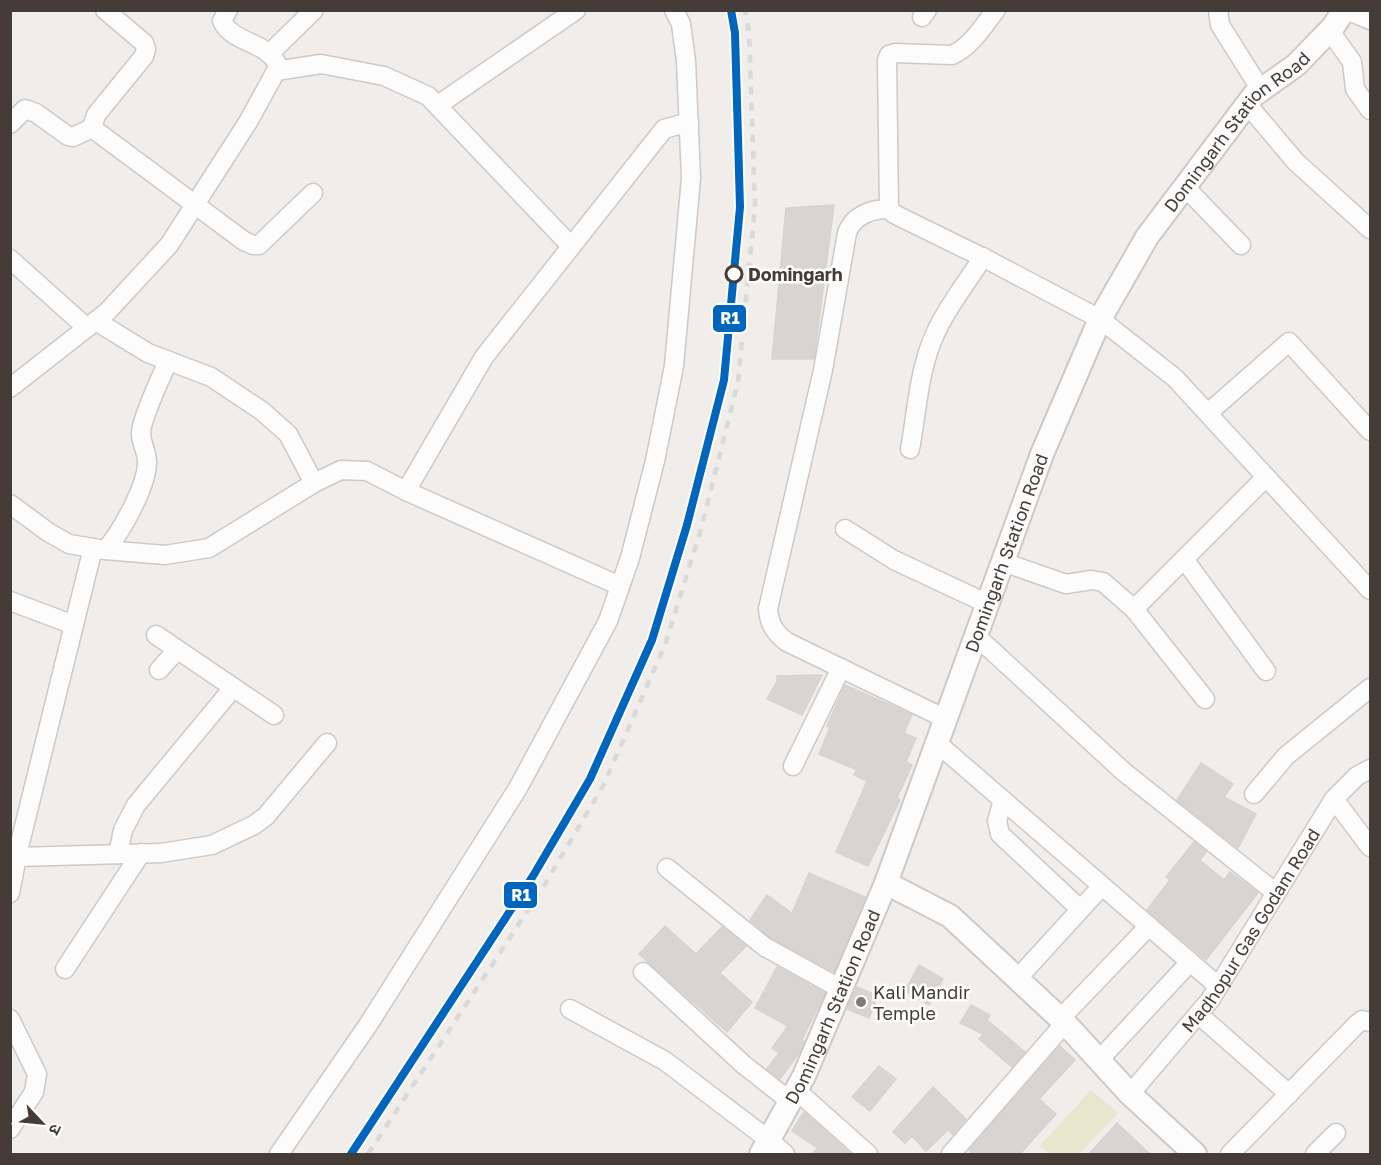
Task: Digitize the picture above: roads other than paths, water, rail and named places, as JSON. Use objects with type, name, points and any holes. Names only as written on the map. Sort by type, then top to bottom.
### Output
[{"type":"street","points":[[10,124],[25,109],[36,113],[68,136],[73,137],[92,128],[96,115],[144,56],[146,49],[144,44],[105,10]]},
{"type":"street","points":[[228,10],[222,21],[224,26],[270,54],[281,70]]},
{"type":"street","points":[[270,54],[314,10]]},
{"type":"street","points":[[438,105],[576,10]]},
{"type":"street","points":[[279,1155],[368,1025],[518,788],[608,621],[630,558],[655,461],[674,366],[691,178],[684,51],[681,24],[674,10]]},
{"type":"street","points":[[946,719],[784,640],[769,622],[768,609],[823,370],[847,233],[855,220],[882,209],[888,203],[887,72],[889,56],[895,53],[952,55],[959,52],[966,47],[996,10]]},
{"type":"street","points":[[1218,10],[1220,25],[1254,97],[1296,162],[1369,224]]},
{"type":"street","points":[[1345,10],[1371,20]]},
{"type":"street","name":"Domingarh Station Road","points":[[772,1150],[793,1096],[804,1076],[886,883],[1042,454],[1100,319],[1147,237],[1254,97],[1296,65],[1330,31],[1345,10]]},
{"type":"street","points":[[1330,31],[1352,62],[1355,89],[1371,110]]},
{"type":"street","points":[[10,388],[107,312],[169,245],[248,122],[276,71],[321,64],[384,76],[428,96],[571,246]]},
{"type":"street","points":[[406,491],[484,357],[664,129],[688,122]]},
{"type":"street","points":[[92,128],[244,241],[253,245],[259,245],[313,193]]},
{"type":"street","points":[[1185,187],[1241,245]]},
{"type":"street","points":[[882,209],[983,257],[1100,319],[1175,378],[1370,588]]},
{"type":"street","points":[[910,449],[930,347],[936,330],[983,257]]},
{"type":"street","points":[[10,259],[91,324],[148,353],[211,377],[262,411],[288,434],[314,483]]},
{"type":"street","points":[[1208,413],[1289,342],[1371,431]]},
{"type":"street","points":[[10,893],[15,851],[74,625],[99,549],[121,528],[137,498],[147,467],[147,453],[141,442],[142,428],[168,361]]},
{"type":"street","points":[[10,504],[48,532],[69,544],[165,555],[209,548],[314,483],[341,470],[367,471],[406,491],[620,586]]},
{"type":"street","points":[[1134,609],[1266,477]]},
{"type":"street","points":[[845,529],[894,560],[988,604]]},
{"type":"street","points":[[1184,559],[1266,672]]},
{"type":"street","points":[[1003,562],[1066,584],[1092,580],[1103,582],[1134,609],[1205,699]]},
{"type":"street","points":[[10,601],[74,625]]},
{"type":"street","points":[[156,635],[274,716]]},
{"type":"street","points":[[976,636],[1124,772],[1276,893]]},
{"type":"street","points":[[159,670],[177,650]]},
{"type":"street","points":[[793,766],[841,668]]},
{"type":"street","points":[[118,854],[123,830],[136,805],[233,688]]},
{"type":"street","points":[[1254,794],[1286,756],[1371,688]]},
{"type":"street","points":[[15,851],[161,853],[212,846],[254,825],[266,816],[327,743]]},
{"type":"street","points":[[937,743],[1218,986]]},
{"type":"street","name":"Madhopur Gas Godam Road","points":[[1130,1094],[1198,1014],[1218,986],[1334,799],[1358,776],[1371,769]]},
{"type":"street","points":[[1334,799],[1371,847]]},
{"type":"street","points":[[1003,800],[996,821],[1000,834],[1080,909]]},
{"type":"street","points":[[65,969],[141,853]]},
{"type":"street","points":[[667,868],[765,948],[841,989]]},
{"type":"street","points":[[886,883],[950,916],[1062,1021],[1186,1152]]},
{"type":"street","points":[[1017,979],[1102,885]]},
{"type":"street","points":[[951,1155],[1062,1021],[1149,926]]},
{"type":"street","points":[[1099,1060],[1190,962]]},
{"type":"street","points":[[643,972],[744,1065],[793,1096],[868,1155]]},
{"type":"street","points":[[570,1009],[665,1061],[772,1150]]},
{"type":"street","points":[[1198,1014],[1288,1094]]},
{"type":"street","points":[[10,1019],[37,1074],[33,1092],[10,1129]]},
{"type":"street","points":[[1230,1155],[1357,1024],[1362,1020],[1371,1022]]},
{"type":"street","points":[[1315,1155],[1336,1133]]},
{"type":"railway","points":[[368,1154],[545,884],[603,786],[665,645],[701,529],[738,382],[755,207],[749,32],[745,10]]},
{"type":"place","name":"Domingarh","points":[[734,274]]},
{"type":"place","name":"Kali Mandir Temple","points":[[861,1002]]}]
